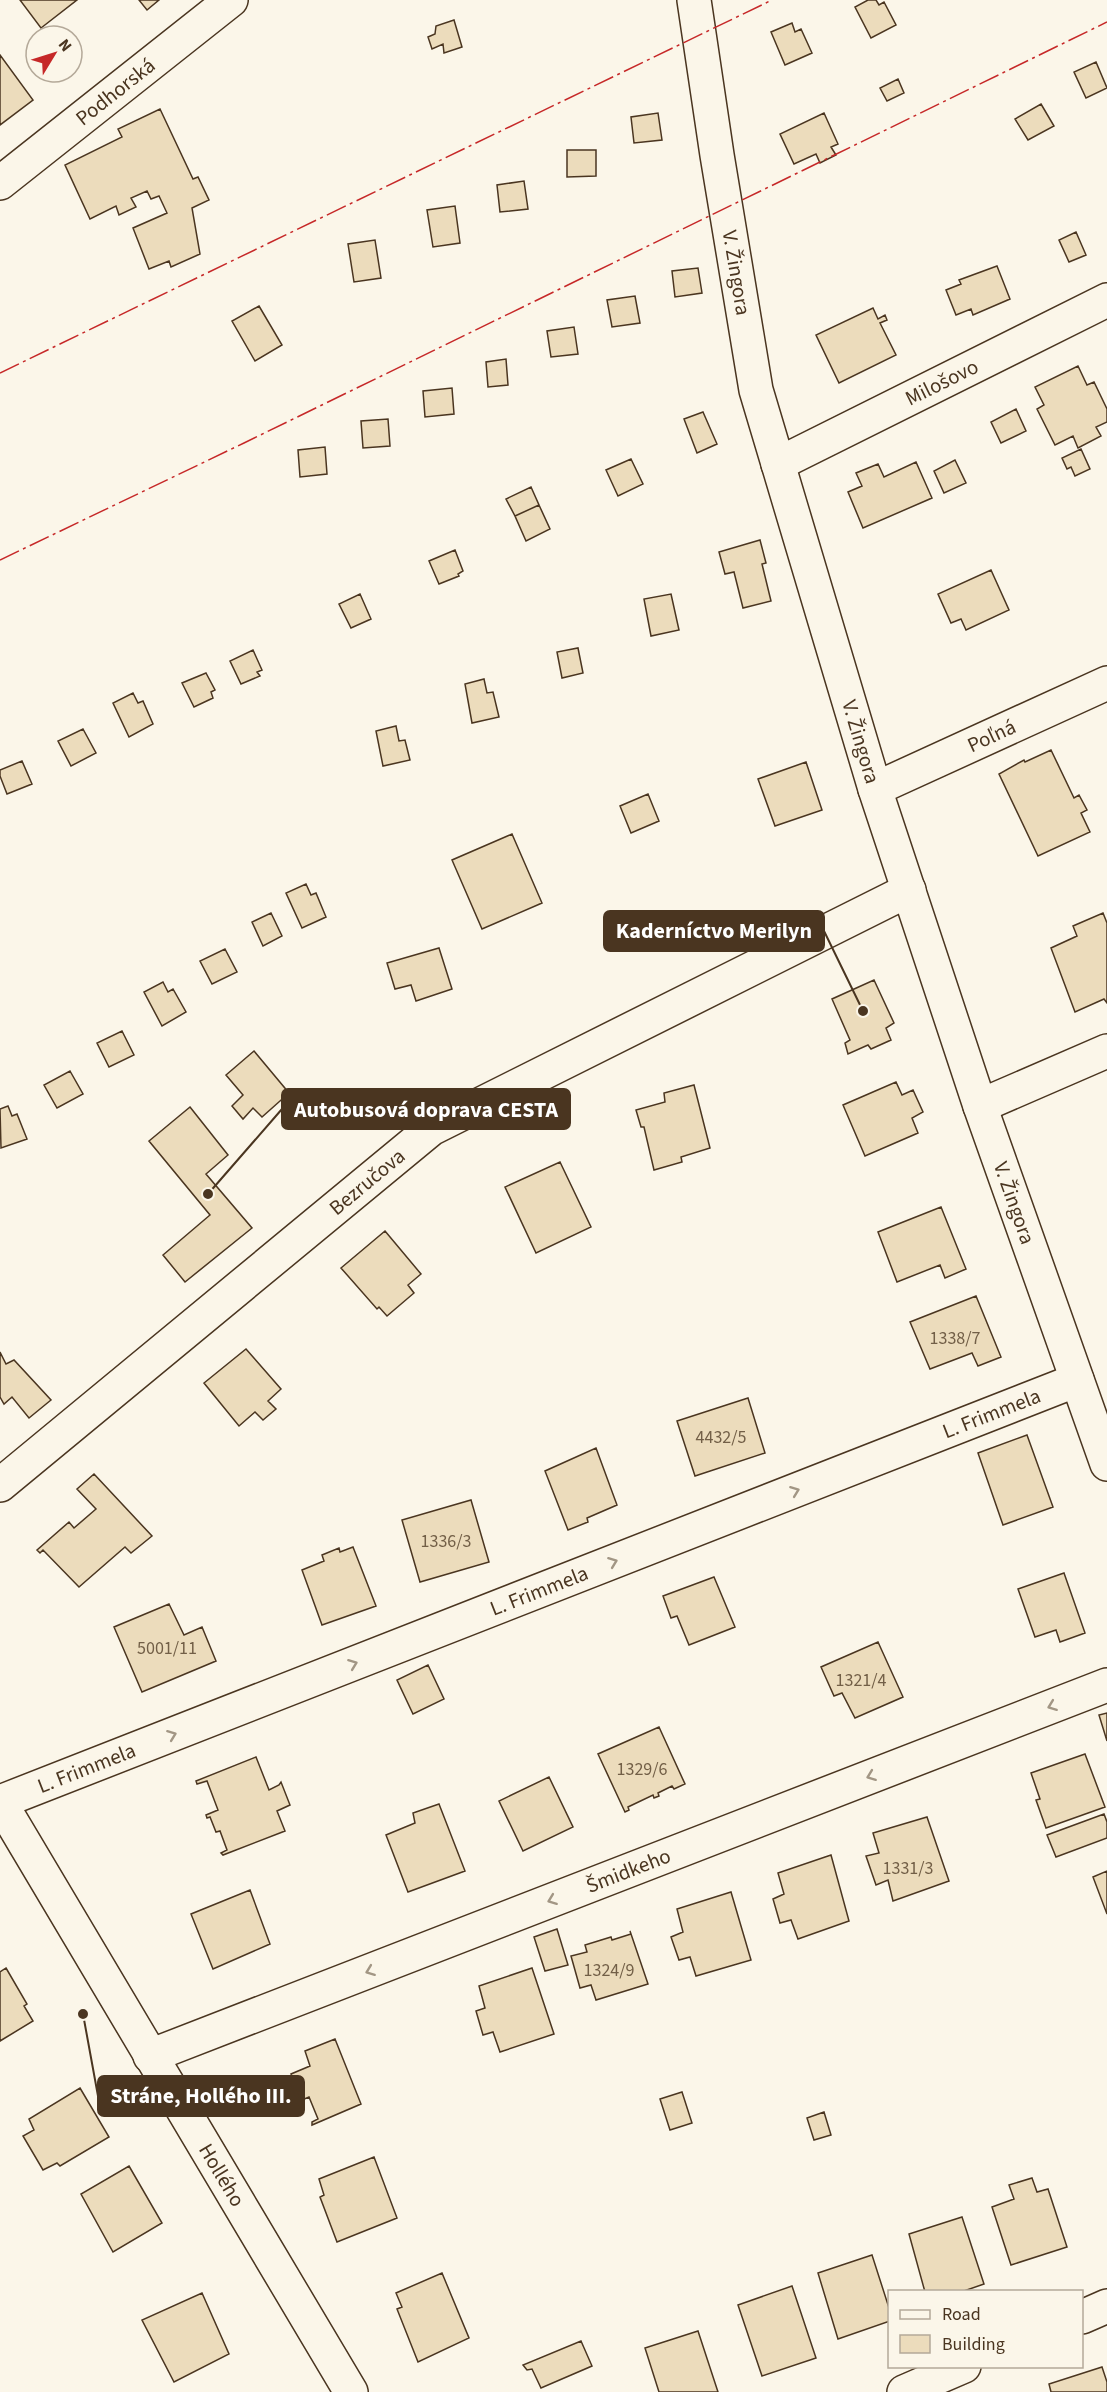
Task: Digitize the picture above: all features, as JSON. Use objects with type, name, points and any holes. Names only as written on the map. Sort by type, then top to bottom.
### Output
[{"type":"street","name":"Podhorská","points":[[0,183],[231,0]]},
{"type":"street","name":"V. Žingora","points":[[694,0],[756,390],[874,789],[980,1106],[1107,1464]]},
{"type":"street","name":"Milošovo","points":[[778,464],[1107,300]]},
{"type":"street","name":"Poľná","points":[[874,789],[1107,683]]},
{"type":"street","name":"Bezručova","points":[[0,1485],[431,1129],[909,890]]},
{"type":"street","points":[[980,1106],[1107,1051]]},
{"type":"street","name":"L. Frimmela","points":[[0,1802],[1077,1380]]},
{"type":"street","name":"Šmidkeho","points":[[150,2056],[1107,1685]]},
{"type":"street","name":"Hollého","points":[[0,1802],[351,2392]]},
{"type":"street","points":[[1083,2317],[1107,2306]]},
{"type":"street","points":[[904,2392],[962,2368]]},
{"type":"building","points":[[20,0],[77,0],[46,24],[38,24]]},
{"type":"building","points":[[139,0],[159,0],[147,10]]},
{"type":"building","points":[[868,0],[876,0],[879,5],[884,2],[896,25],[871,38],[855,7]]},
{"type":"building","points":[[454,20],[462,47],[444,53],[443,44],[432,49],[428,37],[435,34],[436,26]]},
{"type":"building","points":[[792,23],[795,32],[801,29],[812,53],[785,65],[771,32]]},
{"type":"building","points":[[0,55],[33,100],[0,125]]},
{"type":"building","points":[[1096,62],[1107,88],[1086,98],[1074,72]]},
{"type":"building","points":[[898,79],[904,93],[887,101],[880,88]]},
{"type":"building","points":[[1041,104],[1054,126],[1028,140],[1015,119]]},
{"type":"building","points":[[160,109],[193,179],[198,177],[209,200],[192,208],[200,254],[171,267],[169,261],[149,269],[133,228],[167,213],[159,196],[151,199],[147,191],[131,198],[136,207],[119,215],[116,206],[90,219],[65,165],[122,137],[118,129]]},
{"type":"building","points":[[658,113],[662,140],[634,143],[631,117]]},
{"type":"building","points":[[824,113],[838,144],[831,147],[836,155],[820,163],[816,154],[794,164],[780,134]]},
{"type":"building","points":[[567,150],[596,150],[596,176],[567,177]]},
{"type":"building","points":[[524,181],[528,209],[500,212],[497,185]]},
{"type":"building","points":[[455,206],[460,243],[433,247],[427,210]]},
{"type":"building","points":[[1076,232],[1086,255],[1069,262],[1059,240]]},
{"type":"building","points":[[375,240],[381,278],[354,282],[348,244]]},
{"type":"building","points":[[997,266],[1010,299],[973,315],[971,309],[956,315],[946,290],[961,284],[959,280]]},
{"type":"building","points":[[698,268],[702,293],[675,297],[672,271]]},
{"type":"building","points":[[635,296],[640,323],[612,327],[607,300]]},
{"type":"building","points":[[259,306],[282,345],[255,361],[232,321]]},
{"type":"building","points":[[873,308],[878,319],[885,315],[887,320],[880,323],[896,355],[839,383],[816,335]]},
{"type":"building","points":[[574,327],[578,354],[551,357],[547,331]]},
{"type":"building","points":[[506,359],[508,385],[488,387],[486,362]]},
{"type":"building","points":[[1078,366],[1087,385],[1094,382],[1107,409],[1107,422],[1096,427],[1101,436],[1078,448],[1073,436],[1055,445],[1037,409],[1044,405],[1035,387]]},
{"type":"building","points":[[452,388],[454,414],[425,417],[423,391]]},
{"type":"building","points":[[1016,409],[1026,431],[1001,443],[991,422]]},
{"type":"building","points":[[703,412],[717,444],[697,453],[684,419]]},
{"type":"building","points":[[388,419],[390,446],[363,448],[361,421]]},
{"type":"building","points":[[325,447],[327,474],[300,477],[298,450]]},
{"type":"building","points":[[1081,449],[1090,469],[1075,476],[1071,467],[1067,469],[1062,458]]},
{"type":"building","points":[[631,459],[643,484],[618,496],[606,470]]},
{"type":"building","points":[[955,460],[966,483],[944,493],[934,471]]},
{"type":"building","points":[[916,462],[932,498],[863,528],[848,492],[862,486],[856,473],[878,464],[884,477]]},
{"type":"building","points":[[531,487],[539,505],[515,516],[506,499]]},
{"type":"building","points":[[539,505],[550,529],[526,541],[515,516]]},
{"type":"building","points":[[760,540],[766,563],[762,564],[771,601],[743,608],[734,572],[725,574],[719,552]]},
{"type":"building","points":[[455,550],[463,571],[458,574],[459,576],[439,584],[429,561]]},
{"type":"building","points":[[991,570],[1009,610],[966,630],[961,619],[951,623],[938,594]]},
{"type":"building","points":[[360,594],[371,619],[351,628],[339,604]]},
{"type":"building","points":[[671,594],[679,630],[651,636],[644,599]]},
{"type":"building","points":[[578,648],[583,673],[562,678],[557,652]]},
{"type":"building","points":[[253,650],[262,670],[257,672],[260,676],[241,684],[230,661]]},
{"type":"building","points":[[206,673],[215,690],[211,692],[213,698],[194,707],[182,683]]},
{"type":"building","points":[[484,679],[487,693],[493,692],[499,717],[472,723],[465,684]]},
{"type":"building","points":[[133,693],[138,703],[143,701],[153,724],[129,737],[113,703]]},
{"type":"building","points":[[396,726],[399,741],[405,740],[410,760],[383,766],[376,731]]},
{"type":"building","points":[[83,729],[96,753],[71,766],[58,741]]},
{"type":"building","points":[[1051,750],[1074,798],[1079,795],[1087,810],[1081,813],[1090,832],[1038,856],[999,774],[1024,760],[1025,762]]},
{"type":"building","points":[[22,761],[32,784],[7,794],[0,770]]},
{"type":"building","points":[[806,762],[822,810],[775,826],[758,779]]},
{"type":"building","points":[[648,794],[659,821],[631,833],[620,806]]},
{"type":"building","points":[[512,834],[542,903],[482,929],[452,860]]},
{"type":"building","points":[[306,884],[311,895],[316,893],[326,917],[302,928],[286,893]]},
{"type":"building","points":[[271,913],[282,936],[263,946],[252,922]]},
{"type":"building","points":[[1103,913],[1107,923],[1107,1003],[1104,999],[1075,1012],[1051,948],[1077,936],[1073,926]]},
{"type":"building","points":[[439,948],[452,989],[416,1001],[411,985],[395,989],[387,963]]},
{"type":"building","points":[[225,949],[237,972],[212,984],[200,961]]},
{"type":"building","points":[[874,980],[894,1023],[886,1028],[891,1040],[871,1049],[868,1045],[848,1054],[845,1043],[850,1040],[832,999]]},
{"type":"building","points":[[163,982],[168,992],[173,989],[186,1012],[162,1026],[144,992]]},
{"type":"building","points":[[122,1031],[134,1055],[109,1067],[97,1043]]},
{"type":"building","points":[[254,1051],[289,1093],[262,1117],[253,1108],[243,1119],[232,1106],[243,1095],[226,1075]]},
{"type":"building","points":[[70,1071],[83,1094],[57,1108],[44,1085]]},
{"type":"building","points":[[896,1082],[902,1095],[913,1090],[923,1112],[912,1118],[918,1133],[865,1156],[843,1105]]},
{"type":"building","points":[[694,1085],[710,1148],[681,1157],[682,1162],[654,1170],[644,1127],[641,1127],[636,1110],[665,1102],[664,1093]]},
{"type":"building","points":[[8,1106],[12,1116],[17,1114],[27,1139],[1,1148],[0,1109]]},
{"type":"building","points":[[190,1107],[228,1155],[206,1174],[252,1228],[185,1282],[163,1255],[210,1215],[149,1141]]},
{"type":"building","points":[[560,1162],[591,1227],[536,1253],[505,1187]]},
{"type":"building","points":[[941,1207],[966,1269],[945,1278],[940,1265],[897,1282],[878,1232]]},
{"type":"building","points":[[385,1231],[421,1274],[408,1285],[414,1293],[387,1316],[379,1307],[377,1309],[341,1268]]},
{"type":"building","points":[[976,1296],[1001,1357],[978,1366],[972,1353],[930,1369],[910,1322]]},
{"type":"building","points":[[246,1349],[281,1389],[268,1401],[276,1409],[263,1420],[255,1412],[239,1426],[204,1383]]},
{"type":"building","points":[[0,1352],[6,1364],[14,1360],[51,1400],[29,1418],[12,1397],[4,1404],[0,1397]]},
{"type":"building","points":[[748,1398],[765,1453],[695,1476],[677,1421]]},
{"type":"building","points":[[1027,1435],[1053,1507],[1003,1525],[978,1453]]},
{"type":"building","points":[[596,1448],[617,1505],[587,1518],[588,1522],[568,1530],[545,1471]]},
{"type":"building","points":[[94,1474],[152,1536],[131,1553],[125,1547],[79,1587],[43,1550],[40,1553],[37,1550],[69,1522],[74,1528],[96,1509],[77,1489]]},
{"type":"building","points":[[471,1500],[489,1562],[420,1582],[402,1520]]},
{"type":"building","points":[[353,1547],[376,1606],[322,1625],[302,1570],[324,1561],[322,1555],[339,1548],[340,1552]]},
{"type":"building","points":[[1064,1573],[1085,1633],[1060,1642],[1056,1630],[1035,1637],[1018,1589]]},
{"type":"building","points":[[714,1577],[735,1627],[689,1645],[677,1616],[671,1618],[663,1596]]},
{"type":"building","points":[[169,1604],[184,1635],[202,1627],[216,1661],[142,1692],[114,1627]]},
{"type":"building","points":[[878,1642],[903,1697],[855,1718],[842,1693],[834,1696],[821,1667]]},
{"type":"building","points":[[428,1665],[444,1699],[413,1714],[397,1680]]},
{"type":"building","points":[[1107,1713],[1107,1741],[1099,1715]]},
{"type":"building","points":[[659,1727],[685,1784],[674,1789],[672,1786],[658,1793],[659,1796],[654,1798],[653,1795],[628,1807],[629,1810],[625,1812],[598,1754]]},
{"type":"building","points":[[1085,1754],[1105,1807],[1046,1828],[1036,1800],[1040,1799],[1031,1773]]},
{"type":"building","points":[[256,1757],[269,1790],[281,1782],[290,1805],[277,1811],[285,1831],[223,1855],[221,1853],[227,1850],[220,1831],[216,1832],[210,1817],[207,1818],[206,1815],[218,1810],[207,1781],[197,1784],[196,1781]]},
{"type":"building","points":[[549,1777],[573,1827],[523,1851],[499,1801]]},
{"type":"building","points":[[439,1804],[465,1871],[408,1892],[386,1835],[415,1823],[413,1813]]},
{"type":"building","points":[[1104,1814],[1107,1822],[1107,1838],[1056,1857],[1047,1835]]},
{"type":"building","points":[[927,1817],[949,1881],[893,1901],[888,1880],[876,1885],[866,1856],[879,1853],[873,1833]]},
{"type":"building","points":[[831,1855],[849,1921],[798,1939],[791,1920],[780,1923],[773,1899],[784,1894],[778,1873]]},
{"type":"building","points":[[1107,1871],[1107,1914],[1093,1877]]},
{"type":"building","points":[[250,1890],[270,1944],[213,1969],[191,1914]]},
{"type":"building","points":[[731,1892],[751,1960],[696,1976],[690,1957],[679,1960],[671,1937],[683,1932],[677,1909]]},
{"type":"building","points":[[557,1929],[568,1965],[545,1971],[534,1937]]},
{"type":"building","points":[[630,1931],[648,1984],[596,2000],[591,1985],[580,1988],[571,1956],[587,1952],[585,1945],[611,1937],[612,1940],[631,1934]]},
{"type":"building","points":[[6,1968],[27,2004],[24,2006],[33,2021],[0,2041],[0,1972]]},
{"type":"building","points":[[532,1968],[554,2034],[500,2052],[493,2032],[483,2035],[476,2011],[485,2008],[479,1986]]},
{"type":"building","points":[[335,2039],[361,2104],[312,2125],[312,2122],[318,2119],[309,2097],[302,2100],[291,2074],[310,2066],[305,2051]]},
{"type":"building","points":[[80,2088],[109,2137],[60,2166],[57,2163],[43,2170],[23,2136],[34,2130],[29,2119]]},
{"type":"building","points":[[682,2092],[692,2123],[670,2130],[660,2099]]},
{"type":"building","points":[[824,2112],[831,2135],[814,2140],[807,2118]]},
{"type":"building","points":[[374,2157],[397,2218],[337,2242],[320,2197],[324,2195],[319,2179]]},
{"type":"building","points":[[129,2166],[162,2223],[113,2252],[81,2194]]},
{"type":"building","points":[[1032,2178],[1037,2192],[1048,2189],[1067,2247],[1011,2265],[992,2207],[1014,2199],[1009,2185]]},
{"type":"building","points":[[962,2217],[984,2284],[967,2290],[924,2290],[909,2234]]},
{"type":"building","points":[[872,2255],[888,2305],[888,2322],[838,2339],[818,2273]]},
{"type":"building","points":[[442,2273],[469,2338],[418,2362],[397,2309],[402,2307],[396,2293]]},
{"type":"building","points":[[792,2286],[816,2358],[762,2376],[738,2305]]},
{"type":"building","points":[[202,2293],[229,2354],[174,2382],[142,2320]]},
{"type":"building","points":[[698,2331],[718,2392],[659,2392],[645,2348]]},
{"type":"building","points":[[581,2341],[592,2366],[541,2388],[532,2369],[527,2370],[523,2365]]},
{"type":"building","points":[[1102,2367],[1107,2382],[1107,2392],[1051,2392],[1049,2384]]},
{"type":"power","points":[[0,373],[772,0]]},
{"type":"power","points":[[0,560],[1107,22]]},
{"type":"place","name":"Kaderníctvo Merilyn","points":[[863,1011]]},
{"type":"place","name":"Autobusová doprava CESTA","points":[[208,1194]]},
{"type":"place","name":"Stráne, Hollého III.","points":[[83,2014]]}]
